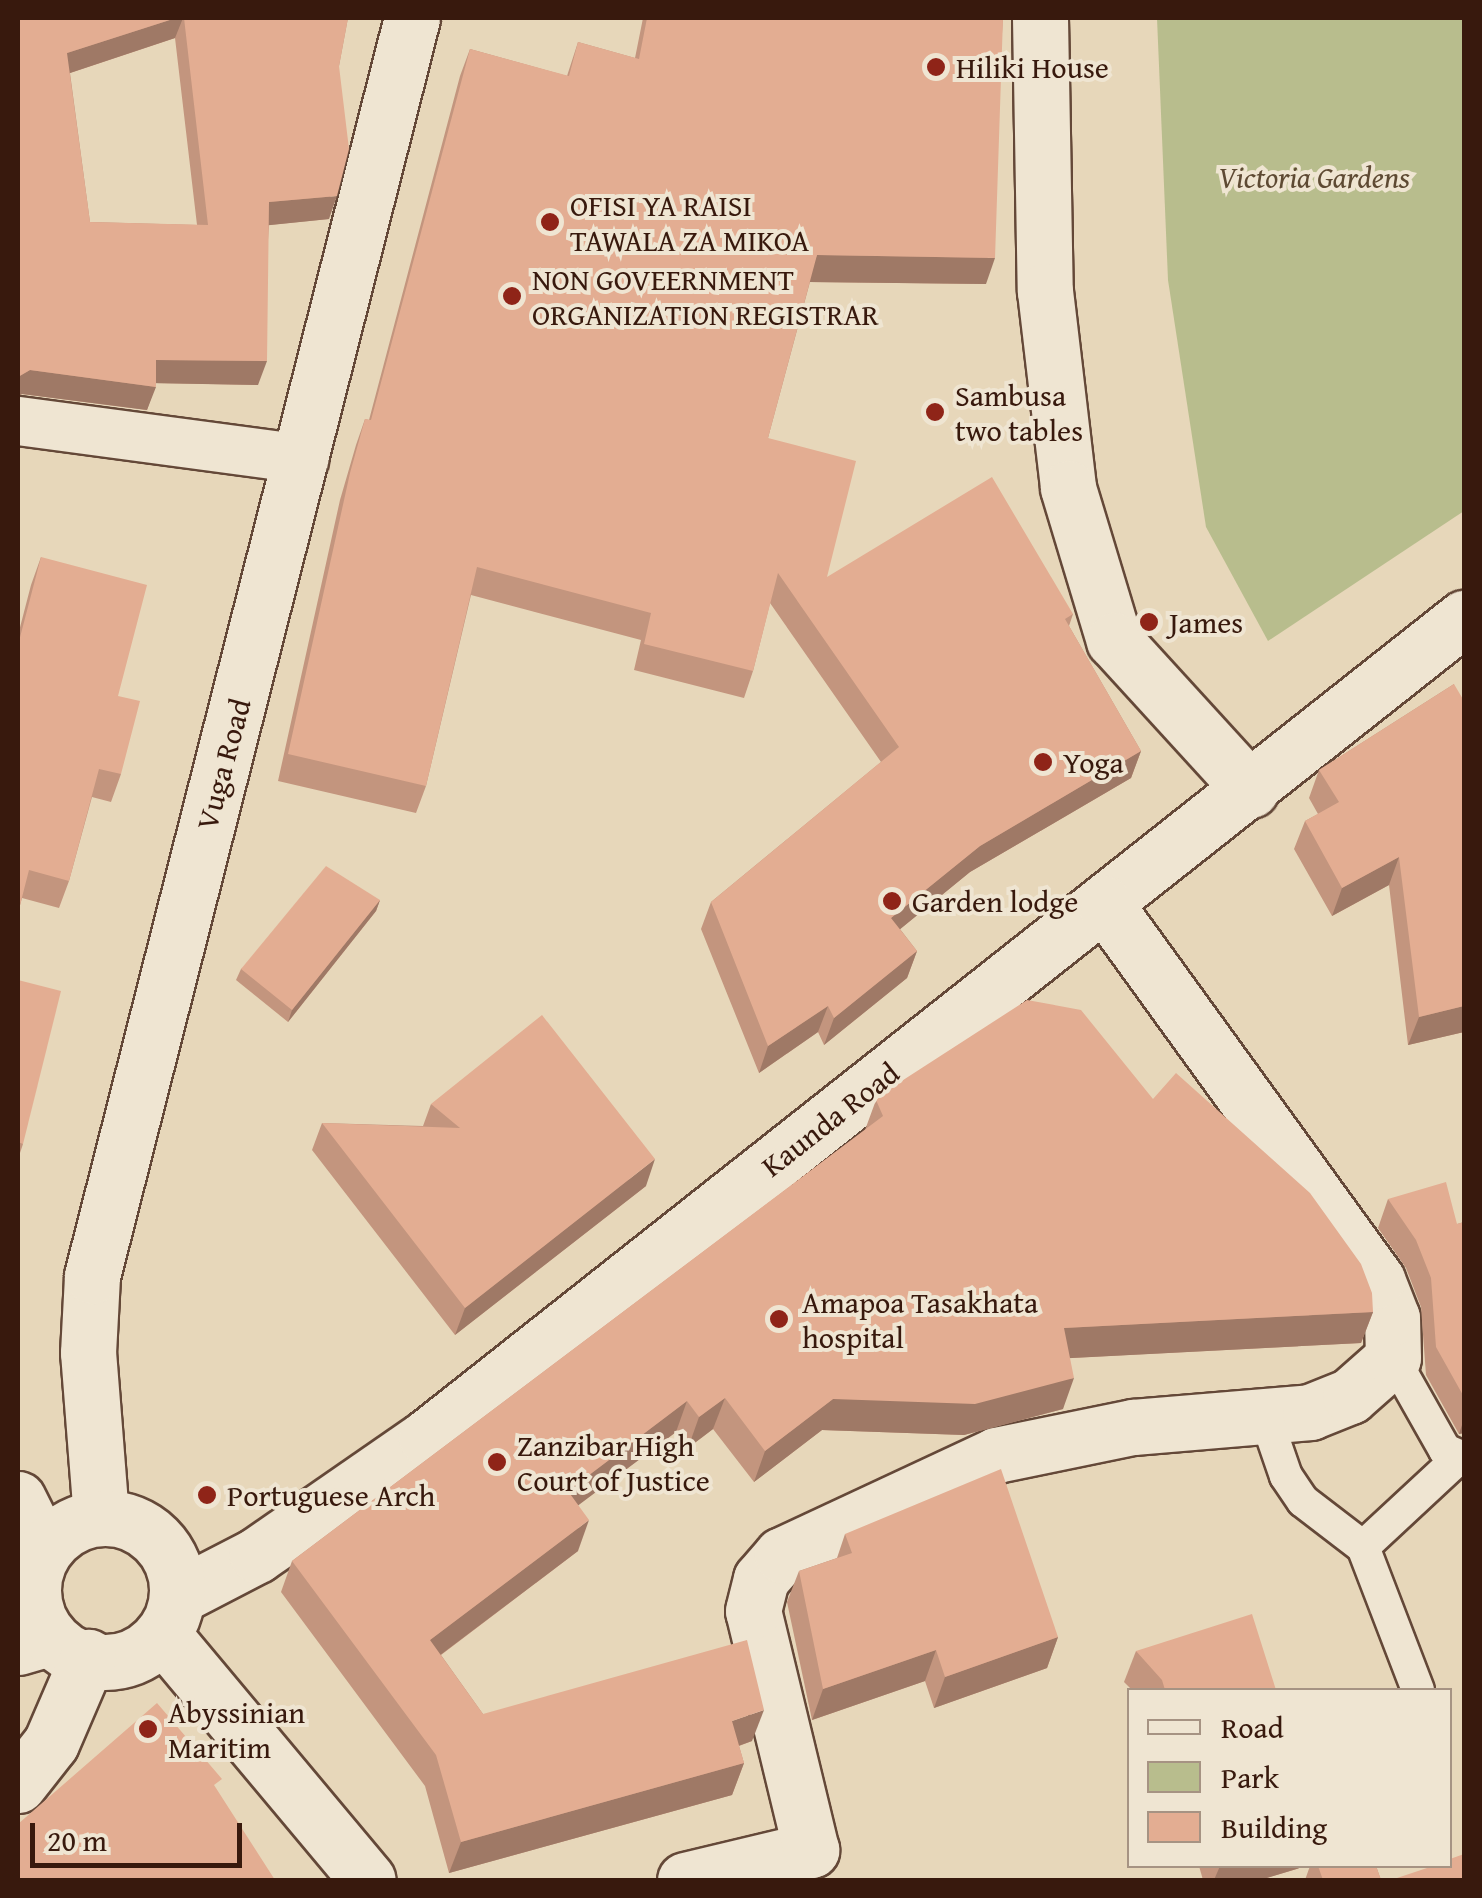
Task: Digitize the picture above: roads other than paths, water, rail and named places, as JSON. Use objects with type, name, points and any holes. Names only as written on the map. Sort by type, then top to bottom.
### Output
[{"type":"street","name":"Vuga Road","points":[[102,1517],[88,1353],[92,1276],[304,459],[412,18]]},
{"type":"street","points":[[1040,18],[1045,291],[1068,488],[1114,640],[1250,790]]},
{"type":"street","points":[[18,422],[304,459]]},
{"type":"street","name":"Kaunda Road","points":[[171,1616],[426,1438],[1464,618]]},
{"type":"street","points":[[685,1880],[818,1866],[753,1611],[761,1579],[782,1555],[996,1455],[1133,1427],[1310,1412],[1350,1396],[1393,1358],[1392,1318],[1376,1280],[1104,903]]},
{"type":"street","points":[[18,1499],[44,1551]]},
{"type":"street","points":[[18,1785],[51,1743],[52,1647],[33,1596],[44,1551],[59,1533],[102,1517],[141,1525],[157,1538],[177,1575],[171,1616],[130,1659],[52,1647]]},
{"type":"street","points":[[171,1616],[368,1880]]},
{"type":"lane","points":[[1362,1547],[1462,1458],[1444,1450],[1393,1358]]},
{"type":"lane","points":[[1266,1418],[1286,1476],[1303,1501],[1362,1547],[1417,1688]]},
{"type":"place","name":"Hiliki House","points":[[936,67]]},
{"type":"place","name":"OFISI YA RAISI TAWALA ZA MIKOA","points":[[550,222]]},
{"type":"place","name":"NON GOVEERNMENT ORGANIZATION REGISTRAR","points":[[512,296]]},
{"type":"place","name":"Sambusa two tables","points":[[935,412]]},
{"type":"place","name":"James","points":[[1149,622]]},
{"type":"place","name":"Yoga","points":[[1043,762]]},
{"type":"place","name":"Garden lodge","points":[[892,901]]},
{"type":"place","name":"Amapoa Tasakhata hospital","points":[[779,1319]]},
{"type":"place","name":"Zanzibar High Court of Justice","points":[[497,1462]]},
{"type":"place","name":"Portuguese Arch","points":[[207,1495]]},
{"type":"place","name":"Abyssinian Maritim","points":[[148,1729]]},
{"type":"park label","name":"Victoria Gardens","points":[[1314,177]]}]
